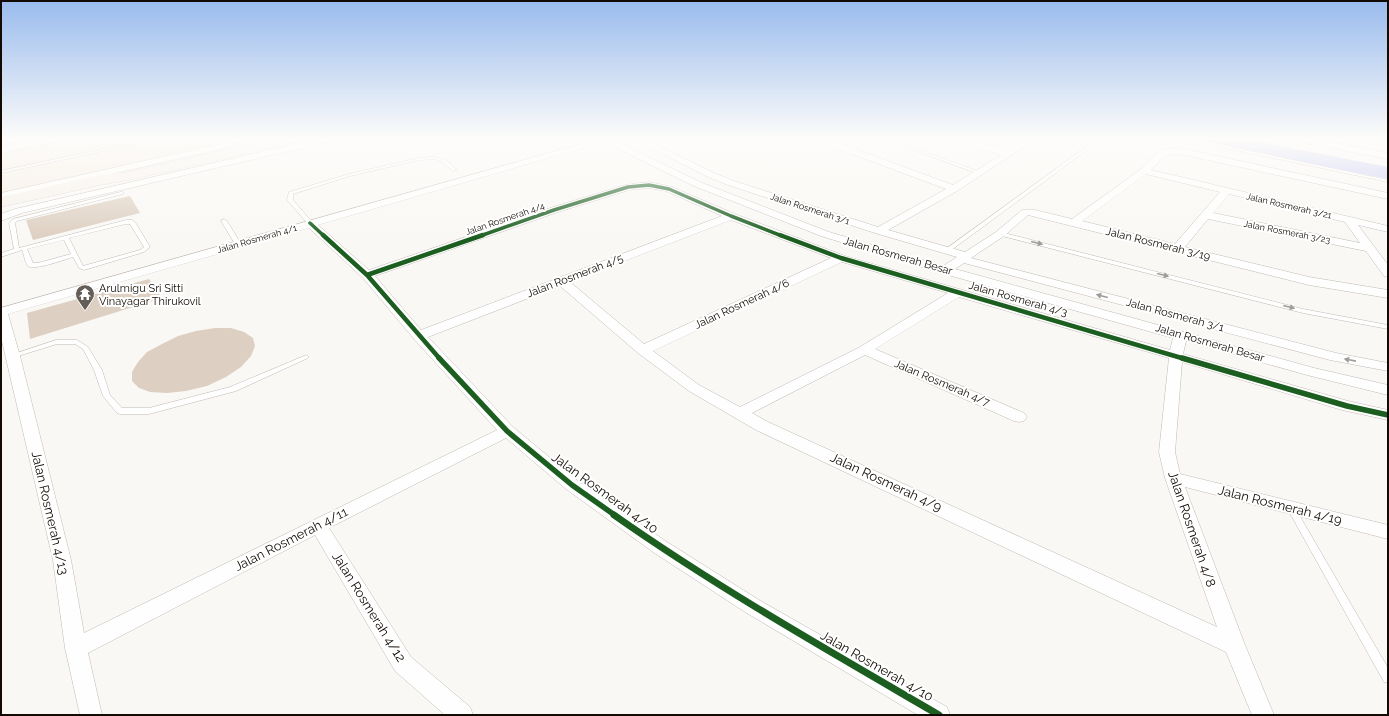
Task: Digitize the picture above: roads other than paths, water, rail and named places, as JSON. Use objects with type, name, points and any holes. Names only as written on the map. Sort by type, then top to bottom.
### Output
[{"type":"main road","points":[[2,205],[102,185],[144,172]]},
{"type":"street","points":[[2,205],[124,172]]},
{"type":"street","points":[[2,205],[19,211],[185,172]]},
{"type":"street","name":"Jalan Rosmerah 4/1","points":[[1,312],[488,172]]},
{"type":"street","name":"Jalan Rosmerah Besar","points":[[674,172],[697,184],[825,234],[945,270],[1312,372],[1388,390]]},
{"type":"street","name":"Jalan Rosmerah 3/1","points":[[705,172],[879,231],[948,250],[964,257],[1335,357],[1388,367]]},
{"type":"street","points":[[910,172],[954,189]]},
{"type":"street","points":[[879,231],[954,189],[977,172]]},
{"type":"street","points":[[1073,222],[1141,172]]},
{"type":"street","name":"Jalan Rosmerah 3/21","points":[[1153,172],[1388,229]]},
{"type":"street","points":[[1277,172],[1388,196]]},
{"type":"street","name":"Jalan Rosmerah 4/3","points":[[649,185],[669,189],[731,216],[841,258],[1347,406],[1388,415]]},
{"type":"street","name":"Jalan Rosmerah 4/4","points":[[367,275],[554,210],[628,187],[649,185]]},
{"type":"street","points":[[1177,249],[1226,191]]},
{"type":"street","name":"Jalan Rosmerah 3/19","points":[[945,270],[1000,234],[1026,212],[1073,222],[1309,281],[1388,294]]},
{"type":"street","name":"Jalan Rosmerah 3/23","points":[[1206,215],[1369,248]]},
{"type":"street","name":"Jalan Rosmerah 4/5","points":[[419,336],[731,216]]},
{"type":"street","points":[[1349,220],[1388,273]]},
{"type":"street","name":"Jalan Rosmerah 4/10","points":[[310,223],[367,275],[419,336],[507,431],[572,485],[667,551],[752,606],[939,715]]},
{"type":"street","name":"Jalan Rosmerah 4/6","points":[[643,350],[841,258]]},
{"type":"street","name":"Jalan Rosmerah 4/9","points":[[562,281],[643,350],[694,388],[762,426],[1234,645]]},
{"type":"street","points":[[740,413],[864,350],[958,292]]},
{"type":"street","name":"Jalan Rosmerah 4/13","points":[[1,312],[62,560],[76,648],[91,715]]},
{"type":"street","name":"Jalan Rosmerah 4/8","points":[[1180,335],[1176,356],[1167,452],[1172,478],[1234,645],[1263,715]]},
{"type":"street","name":"Jalan Rosmerah 4/7","points":[[864,350],[1019,417]]},
{"type":"street","name":"Jalan Rosmerah 4/11","points":[[76,648],[507,431]]},
{"type":"street","name":"Jalan Rosmerah 4/19","points":[[1172,478],[1388,532]]},
{"type":"street","name":"Jalan Rosmerah 4/12","points":[[318,525],[403,664],[462,715]]},
{"type":"lane","points":[[310,223],[290,200],[291,193],[360,172]]},
{"type":"lane","points":[[948,250],[1054,172]]},
{"type":"lane","points":[[1347,172],[1388,181]]},
{"type":"lane","points":[[17,250],[12,223],[16,220],[121,193]]},
{"type":"lane","points":[[224,221],[238,244]]},
{"type":"lane","points":[[1,255],[24,248],[130,222],[132,222],[147,248],[142,251],[84,268],[80,267],[66,238]]},
{"type":"lane","points":[[1000,234],[1303,311],[1388,327]]},
{"type":"lane","points":[[24,248],[31,265],[38,265],[74,255]]},
{"type":"lane","points":[[13,356],[56,342],[77,342],[86,348],[98,370],[108,396],[120,411],[149,412],[233,389],[306,357]]},
{"type":"lane","points":[[1291,508],[1388,678]]},
{"type":"place","name":"Arulmigu Sri Sitti Vinayagar Thirukovil","points":[[85,311]]}]
